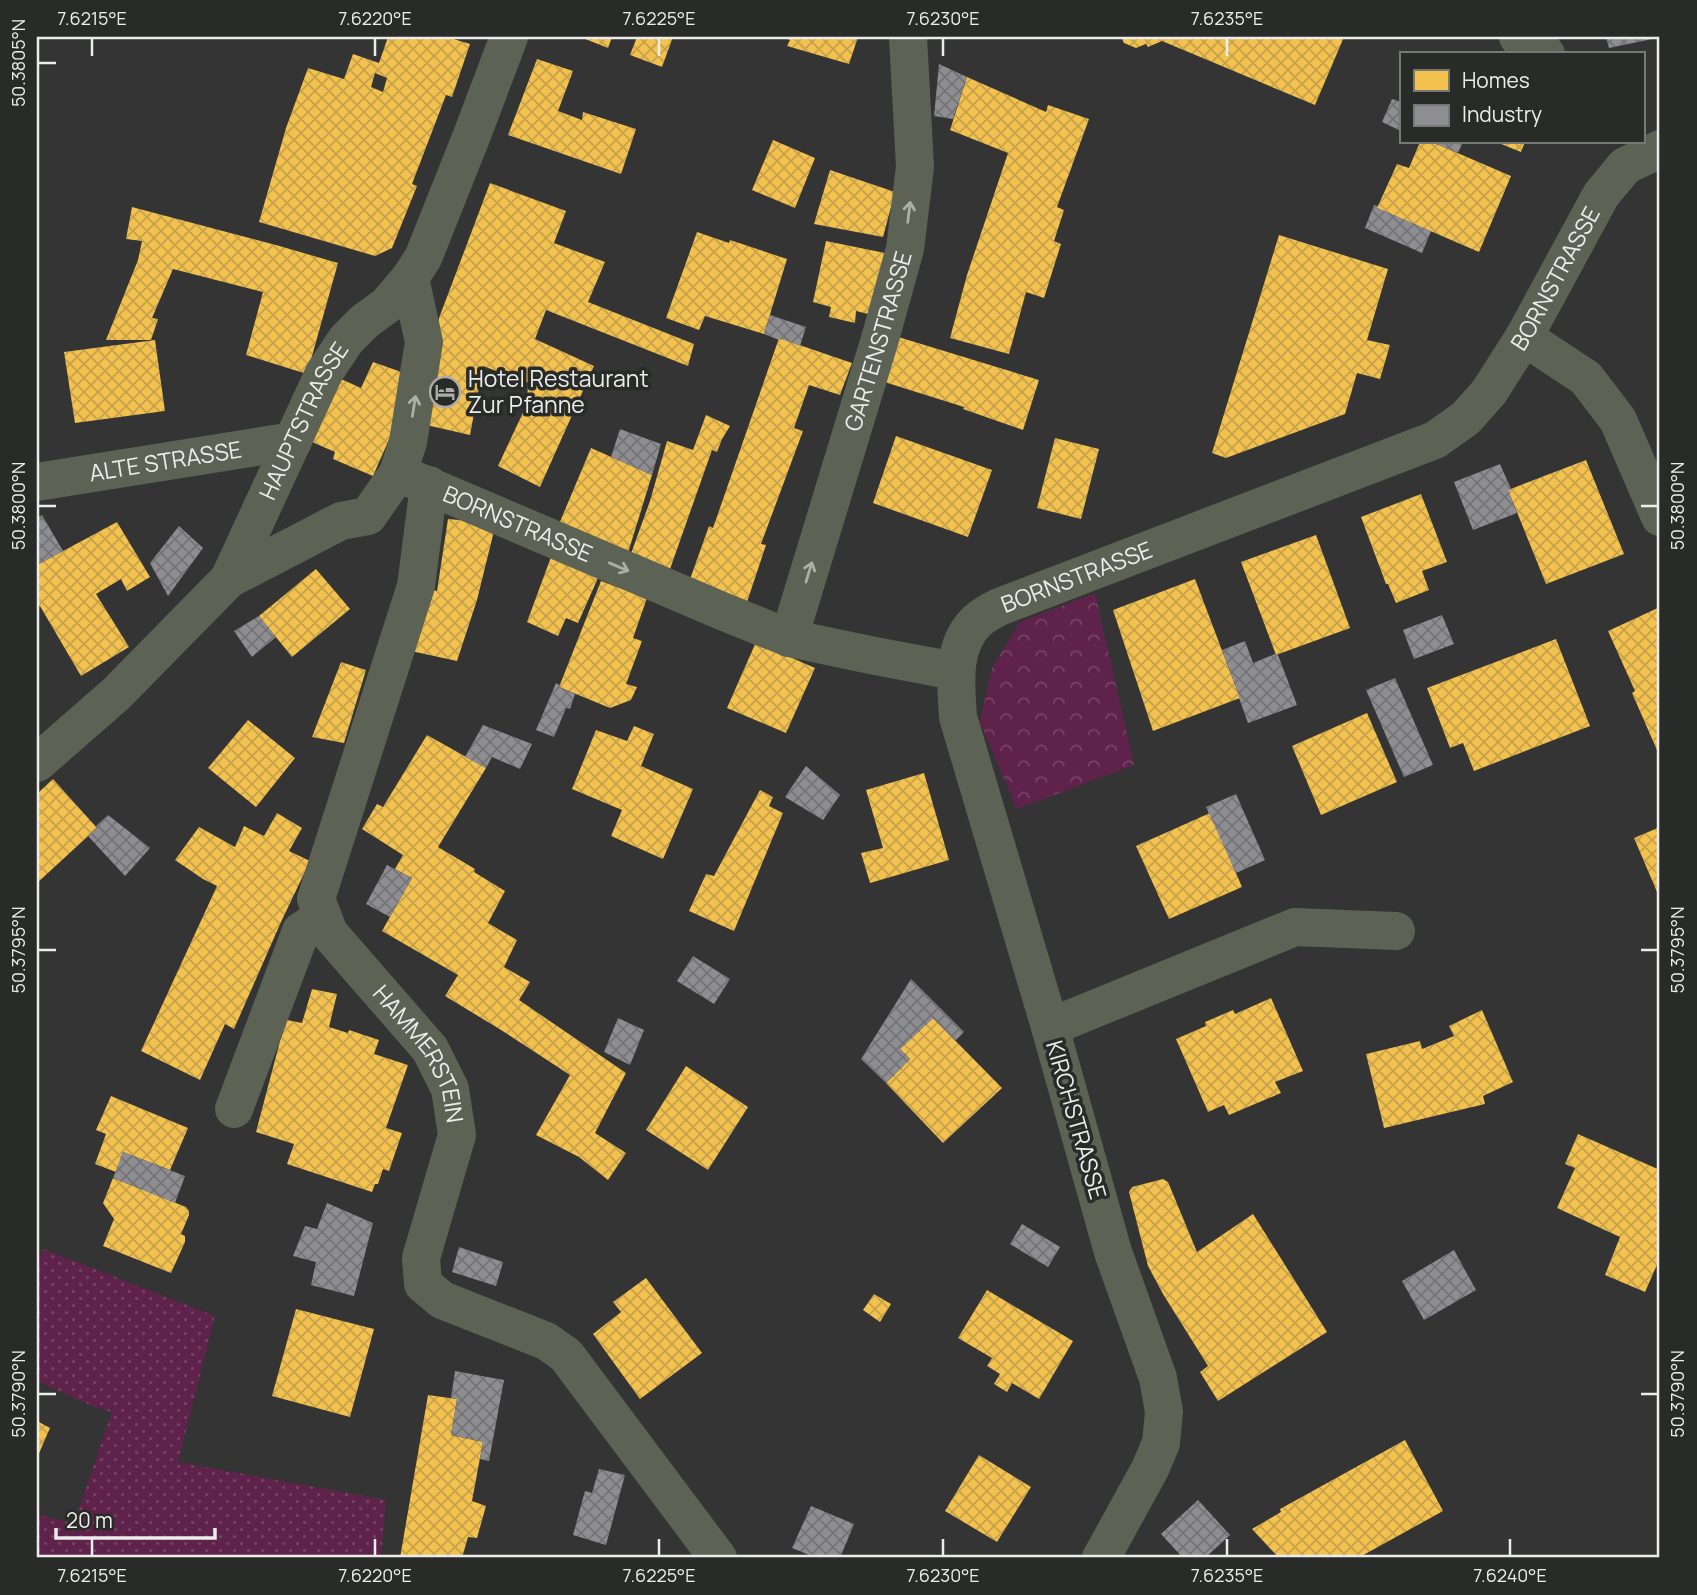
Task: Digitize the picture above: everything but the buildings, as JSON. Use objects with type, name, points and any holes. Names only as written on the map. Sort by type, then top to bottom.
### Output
[{"type":"street","name":"HAUPTSTRASSE","points":[[37,763],[116,694],[229,579],[324,373],[346,340],[365,321],[387,305],[423,258],[509,37]]},
{"type":"street","name":"GARTENSTRASSE","points":[[789,638],[905,249],[915,167],[908,37]]},
{"type":"street","points":[[1518,37],[1543,52]]},
{"type":"street","name":"BORNSTRASSE","points":[[413,479],[789,638],[955,671],[962,641],[976,622],[999,607],[1436,440],[1466,418],[1489,392],[1524,337],[1601,195],[1617,154],[1660,149]]},
{"type":"street","points":[[229,579],[341,521],[368,516],[413,479],[408,442],[424,342],[410,278]]},
{"type":"street","points":[[1524,337],[1586,378],[1618,420],[1660,517]]},
{"type":"street","name":"ALTE STRASSE","points":[[37,482],[293,441]]},
{"type":"street","name":"HAMMERSTEIN","points":[[413,479],[416,586],[316,900],[330,933],[430,1049],[450,1089],[457,1135],[421,1258],[423,1284],[442,1300],[546,1340],[566,1355],[718,1558]]},
{"type":"street","name":"KIRCHSTRASSE","points":[[955,671],[958,717],[1050,1027],[1113,1252],[1158,1378],[1164,1412],[1161,1443],[1150,1469],[1101,1558]]},
{"type":"street","points":[[234,1109],[301,931],[323,917]]},
{"type":"street","points":[[1050,1027],[1295,927],[1396,930]]},
{"type":"green space","points":[[1095,593],[1134,765],[1017,809],[980,722],[992,668],[1020,622]]},
{"type":"green space","points":[[43,1249],[215,1316],[178,1462],[386,1500],[381,1558],[37,1558],[37,1514],[74,1524],[112,1412],[94,1407],[37,1381],[37,1266]]},
{"type":"place","name":"Hotel Restaurant Zur Pfanne","points":[[445,392]]}]
